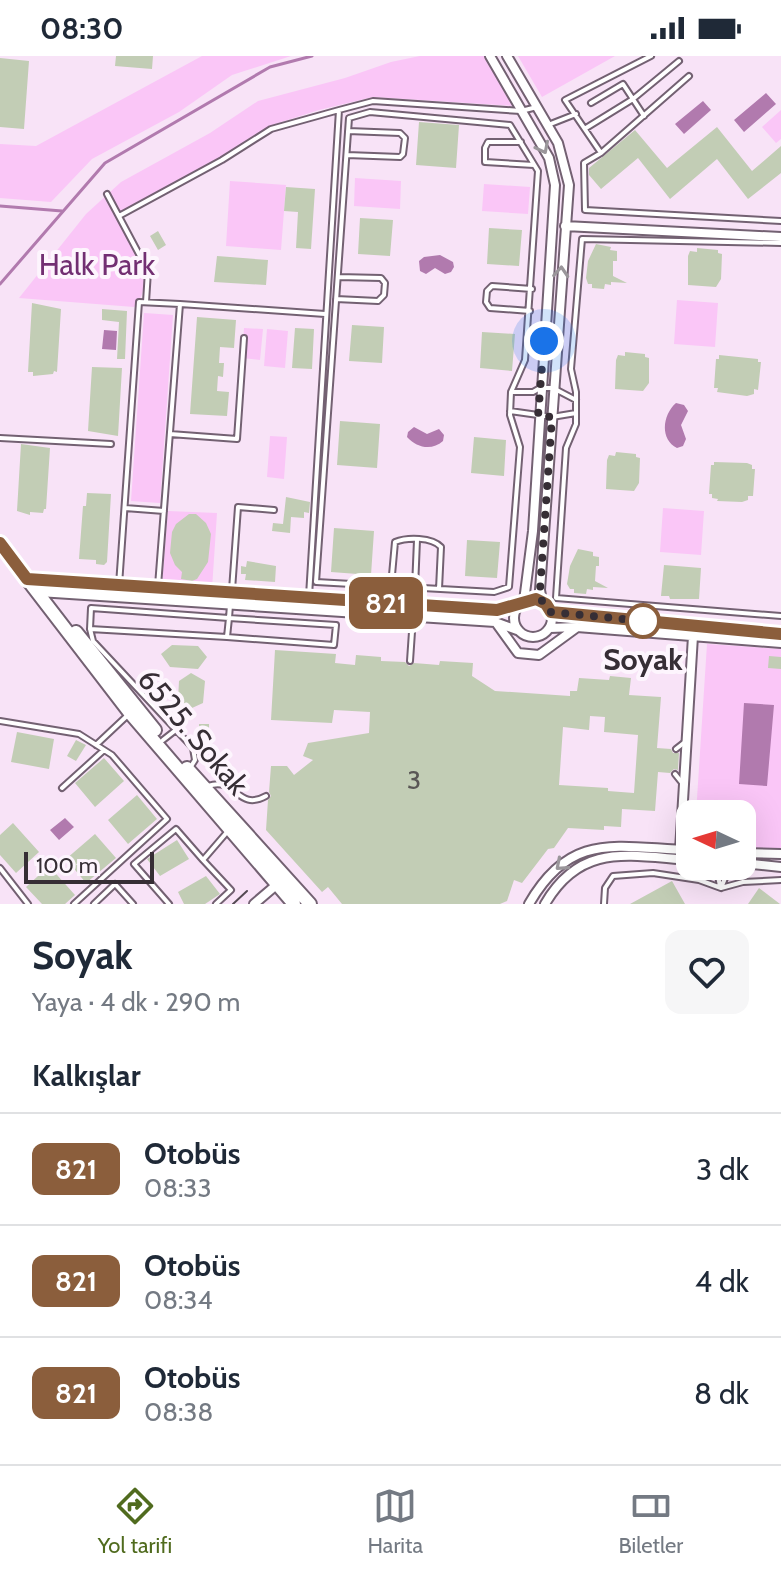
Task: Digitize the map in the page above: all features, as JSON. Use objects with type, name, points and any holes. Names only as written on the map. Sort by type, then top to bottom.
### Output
[{"type":"street","points":[[490,56],[549,158],[555,185],[533,531],[521,603],[514,620],[517,630]]},
{"type":"street","points":[[507,56],[558,143],[569,185],[540,590],[542,601],[551,612],[550,628]]},
{"type":"street","points":[[565,226],[781,240]]},
{"type":"street","name":"6525. Sokak","points":[[0,544],[205,787],[281,881],[294,904]]},
{"type":"street","points":[[27,579],[497,610],[542,601]]},
{"type":"street","points":[[39,592],[495,622],[531,638],[542,635],[550,628],[577,627],[781,643]]},
{"type":"street","name":"6525. Sokak","points":[[39,592],[80,651],[230,829],[281,881],[310,904]]},
{"type":"street","points":[[551,612],[781,634]]},
{"type":"street","points":[[495,622],[518,653],[539,655],[577,627]]},
{"type":"street","points":[[684,800],[693,636]]},
{"type":"street","points":[[529,904],[537,890],[570,856],[610,846],[676,850]]},
{"type":"street","points":[[756,853],[781,854]]},
{"type":"street","points":[[545,904],[565,877],[598,858],[614,855],[676,859]]},
{"type":"street","points":[[756,864],[781,867]]},
{"type":"street","points":[[254,904],[281,881]]},
{"type":"lane","points":[[601,153],[565,100],[651,56]]},
{"type":"lane","points":[[586,128],[633,99],[679,61]]},
{"type":"lane","points":[[689,76],[601,153],[584,163],[585,210],[781,221]]},
{"type":"lane","points":[[591,103],[623,84],[644,116]]},
{"type":"lane","points":[[119,216],[222,160],[271,129],[373,101],[521,111],[538,107]]},
{"type":"lane","points":[[309,598],[339,110]]},
{"type":"lane","points":[[370,112],[510,125],[521,142],[538,171],[538,182],[525,360],[511,392],[510,411],[520,447],[509,587],[494,592],[316,582],[349,118],[370,112]]},
{"type":"lane","points":[[548,125],[576,113]]},
{"type":"lane","points":[[347,155],[398,158],[403,154],[405,139],[400,133],[348,131]]},
{"type":"lane","points":[[521,142],[488,142],[485,162],[526,167],[534,165]]},
{"type":"lane","points":[[107,194],[148,271],[146,302]]},
{"type":"lane","points":[[781,240],[582,239],[571,369],[576,424],[566,448],[556,598],[781,616]]},
{"type":"lane","points":[[336,299],[378,301],[384,295],[385,283],[381,278],[338,277]]},
{"type":"lane","points":[[530,311],[488,307],[487,293],[492,286],[532,289]]},
{"type":"lane","points":[[119,585],[139,302],[326,314]]},
{"type":"lane","points":[[158,588],[180,304]]},
{"type":"lane","points":[[170,434],[237,439],[244,338]]},
{"type":"lane","points":[[511,392],[553,388],[576,400]]},
{"type":"lane","points":[[510,411],[552,417],[576,413]]},
{"type":"lane","points":[[0,438],[111,444]]},
{"type":"lane","points":[[231,593],[238,507],[274,510]]},
{"type":"lane","points":[[125,508],[164,511]]},
{"type":"lane","points":[[391,586],[395,542],[399,539],[436,541],[441,547],[439,589]]},
{"type":"lane","points":[[415,588],[417,540]]},
{"type":"lane","points":[[227,637],[230,605]]},
{"type":"lane","points":[[90,629],[334,645],[336,625],[91,608],[90,629],[93,641],[177,729],[194,752],[194,764],[189,770]]},
{"type":"lane","points":[[410,661],[413,617]]},
{"type":"lane","points":[[96,745],[130,713]]},
{"type":"lane","points":[[0,721],[79,734],[112,755],[167,819],[74,904]]},
{"type":"lane","points":[[163,740],[177,729]]},
{"type":"lane","points":[[676,749],[687,740]]},
{"type":"lane","points":[[62,788],[104,750]]},
{"type":"lane","points":[[675,774],[684,784]]},
{"type":"lane","points":[[205,787],[227,785],[250,801],[266,796]]},
{"type":"lane","points":[[169,904],[134,864],[176,829],[231,890],[216,904]]},
{"type":"lane","points":[[203,860],[230,829]]},
{"type":"lane","points":[[0,868],[28,904]]},
{"type":"lane","points":[[604,904],[605,888],[613,876],[653,873],[699,880],[721,888],[743,882],[781,880]]},
{"type":"lane","points":[[719,880],[721,888]]},
{"type":"lane","points":[[721,888],[724,880]]},
{"type":"lane","points":[[94,904],[115,884],[133,904]]},
{"type":"green space","points":[[202,56],[291,56],[232,75],[179,112],[92,159],[51,202],[0,198],[0,144],[36,146]]},
{"type":"green space","name":"Halk Park","points":[[420,56],[484,56],[512,106],[373,97],[272,125],[190,177],[116,214],[140,260],[143,273],[144,285],[134,307],[19,298],[86,214],[121,182],[210,133],[258,101]]},
{"type":"green space","points":[[518,56],[615,56],[542,97]]},
{"type":"green space","points":[[781,110],[781,139],[776,143],[762,127]]},
{"type":"green space","points":[[355,178],[401,181],[400,209],[354,206]]},
{"type":"green space","points":[[230,181],[286,185],[281,250],[226,246]]},
{"type":"green space","points":[[484,184],[530,187],[528,214],[482,211]]},
{"type":"green space","points":[[677,300],[718,303],[715,347],[674,344]]},
{"type":"green space","points":[[144,313],[173,315],[160,503],[131,501]]},
{"type":"green space","points":[[244,328],[263,329],[260,360],[242,358]]},
{"type":"green space","points":[[267,329],[288,331],[285,368],[264,366]]},
{"type":"green space","points":[[270,436],[287,437],[284,479],[267,477]]},
{"type":"green space","points":[[663,508],[704,511],[701,555],[660,552]]},
{"type":"green space","points":[[168,511],[217,513],[212,589],[162,585]]},
{"type":"green space","points":[[707,644],[781,649],[781,849],[756,848],[756,800],[697,800]]},
{"type":"shaded area","points":[[766,93],[776,104],[744,132],[734,120]]},
{"type":"shaded area","points":[[703,101],[711,110],[684,134],[675,124]]},
{"type":"shaded area","points":[[440,255],[453,262],[451,272],[445,274],[435,268],[426,274],[420,271],[419,261],[424,257]]},
{"type":"shaded area","points":[[104,330],[117,331],[116,350],[102,349]]},
{"type":"shaded area","points":[[676,403],[684,405],[688,411],[681,425],[686,439],[683,446],[677,448],[665,433],[668,413]]},
{"type":"shaded area","points":[[414,427],[427,434],[439,429],[444,435],[443,441],[429,447],[415,444],[407,437]]},
{"type":"shaded area","points":[[744,703],[774,705],[767,786],[739,784]]},
{"type":"shaded area","points":[[65,818],[74,827],[59,840],[50,830]]},
{"type":"building","points":[[116,56],[153,56],[152,69],[115,66]]},
{"type":"building","points":[[0,58],[29,61],[24,129],[0,127]]},
{"type":"building","points":[[419,122],[459,125],[456,168],[416,165]]},
{"type":"building","points":[[717,127],[752,171],[781,146],[781,173],[748,199],[717,159],[670,199],[638,158],[601,189],[589,175],[589,168],[635,130],[667,168]]},
{"type":"building","points":[[286,187],[315,189],[311,249],[296,248],[298,212],[284,211]]},
{"type":"building","points":[[360,218],[393,220],[390,256],[358,254]]},
{"type":"building","points":[[489,228],[522,230],[519,266],[487,264]]},
{"type":"building","points":[[158,231],[166,245],[158,250],[150,236]]},
{"type":"building","points":[[596,244],[617,251],[613,276],[627,283],[611,282],[611,285],[605,284],[604,289],[592,288],[592,284],[588,284],[588,261]]},
{"type":"building","points":[[697,248],[718,250],[722,254],[721,279],[716,287],[688,285],[688,256],[690,251],[697,252]]},
{"type":"building","points":[[217,256],[268,260],[266,285],[214,282]]},
{"type":"building","points":[[32,303],[61,309],[57,372],[53,374],[33,376],[33,372],[28,372]]},
{"type":"building","points":[[102,309],[127,311],[125,359],[117,359],[119,322],[102,320]]},
{"type":"building","points":[[197,317],[236,320],[234,348],[220,347],[219,363],[224,363],[223,377],[218,376],[217,391],[229,392],[227,416],[190,414]]},
{"type":"building","points":[[352,325],[384,327],[382,363],[349,361]]},
{"type":"building","points":[[295,328],[314,329],[312,369],[292,368]]},
{"type":"building","points":[[482,332],[515,334],[512,371],[480,368]]},
{"type":"building","points":[[625,352],[645,354],[649,358],[649,383],[643,391],[615,389],[616,360],[618,355],[625,356]]},
{"type":"building","points":[[719,355],[758,359],[761,362],[758,390],[754,389],[754,394],[717,392],[718,388],[714,388]]},
{"type":"building","points":[[92,367],[122,368],[118,436],[88,431]]},
{"type":"building","points":[[340,421],[380,424],[377,468],[337,465]]},
{"type":"building","points":[[474,437],[506,440],[504,476],[471,473]]},
{"type":"building","points":[[21,444],[50,448],[46,509],[43,513],[30,512],[30,515],[17,511]]},
{"type":"building","points":[[616,452],[636,454],[640,458],[639,483],[634,491],[606,489],[607,460],[609,455],[615,456]]},
{"type":"building","points":[[714,462],[752,465],[755,469],[753,496],[742,502],[712,498],[709,494],[711,465]]},
{"type":"building","points":[[87,493],[111,494],[107,562],[104,565],[96,564],[96,560],[79,559],[83,506],[86,506]]},
{"type":"building","points":[[286,497],[310,502],[309,513],[304,512],[304,518],[291,517],[290,533],[272,531],[273,523],[283,524]]},
{"type":"building","points":[[189,514],[196,514],[206,523],[211,534],[208,562],[197,579],[192,581],[181,579],[182,572],[170,553],[172,532],[176,524]]},
{"type":"building","points":[[334,528],[374,531],[371,575],[331,572]]},
{"type":"building","points":[[467,540],[500,542],[497,578],[465,576]]},
{"type":"building","points":[[578,549],[593,552],[593,556],[599,557],[595,581],[608,588],[593,587],[593,590],[587,589],[586,594],[574,593],[574,589],[570,589],[567,584],[570,566]]},
{"type":"building","points":[[247,561],[276,566],[275,582],[245,580],[246,574],[241,574],[241,566],[246,567]]},
{"type":"building","points":[[664,565],[701,568],[699,599],[661,596]]},
{"type":"building","points":[[172,645],[198,646],[207,657],[198,669],[170,667],[161,654]]},
{"type":"building","points":[[275,650],[336,654],[335,663],[355,665],[356,655],[381,657],[381,661],[405,662],[409,666],[414,663],[439,665],[440,661],[473,663],[472,676],[495,691],[570,696],[570,691],[577,691],[579,678],[631,678],[629,695],[661,697],[657,748],[679,753],[678,770],[658,772],[655,811],[622,809],[621,827],[604,826],[604,830],[568,828],[522,883],[514,880],[507,901],[500,904],[342,904],[328,887],[322,892],[266,830],[271,766],[287,766],[294,775],[313,760],[303,756],[308,743],[369,733],[370,712],[334,710],[332,723],[271,720]],"holes":[[[590,716],[605,717],[604,732],[638,735],[634,793],[559,785],[563,727],[589,730]]]},
{"type":"building","points":[[769,656],[781,657],[781,669],[768,668]]},
{"type":"building","points":[[191,673],[205,681],[203,703],[192,708],[178,700],[179,681]]},
{"type":"building","points":[[199,724],[209,724],[209,743],[199,743]]},
{"type":"building","points":[[17,732],[54,739],[49,769],[11,762]]},
{"type":"building","points":[[76,740],[86,745],[76,761],[67,756]]},
{"type":"building","points":[[104,758],[124,781],[95,807],[75,783]]},
{"type":"building","points":[[137,795],[157,819],[128,844],[108,820]]},
{"type":"building","points":[[13,823],[39,852],[16,873],[0,855],[0,835]]},
{"type":"building","points":[[95,834],[116,858],[86,883],[66,859]]},
{"type":"building","points":[[177,840],[189,859],[160,876],[147,859]]},
{"type":"building","points":[[49,866],[75,895],[65,904],[42,904],[26,887]]},
{"type":"building","points":[[206,876],[220,894],[205,904],[184,904],[178,892]]},
{"type":"building","points":[[672,881],[685,904],[630,904]]},
{"type":"building","points":[[759,888],[780,904],[748,904]]},
{"type":"waterway","points":[[0,284],[105,163],[270,67],[312,56]]},
{"type":"waterway","points":[[0,206],[62,211]]},
{"type":"tram line","points":[[233,904],[247,891]]},
{"type":"bus line","name":"821","points":[[0,543],[27,579],[497,610],[536,599],[546,604],[551,612],[781,634]]},
{"type":"place","name":"Soyak","points":[[643,621]]},
{"type":"route","points":[[544,341],[538,416],[552,417],[540,590],[542,601],[551,612],[643,621]]}]
